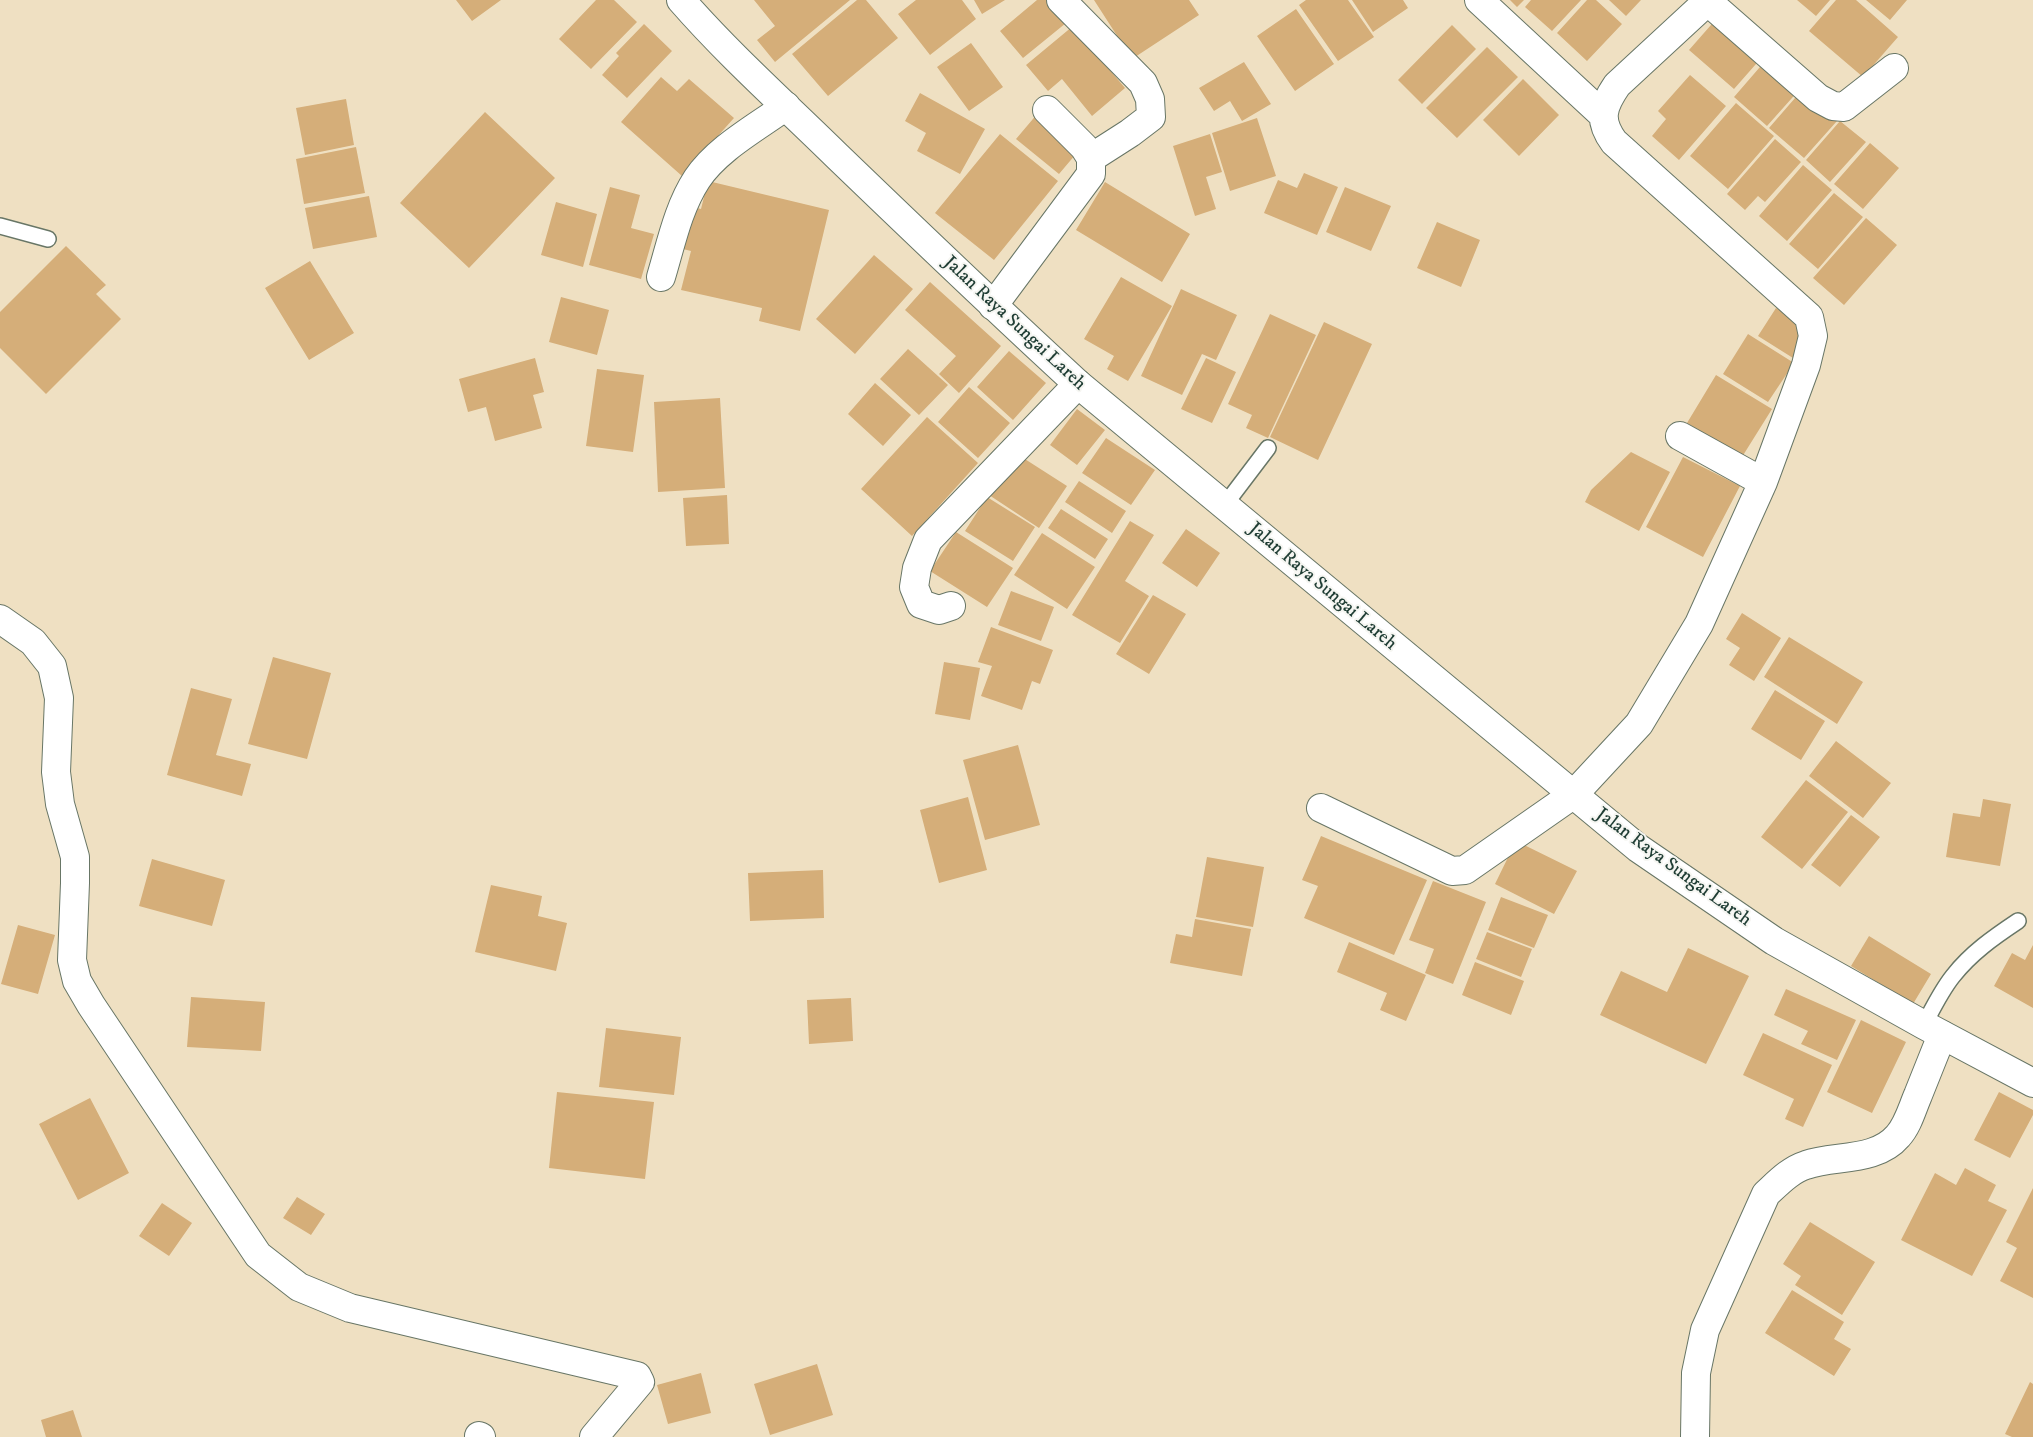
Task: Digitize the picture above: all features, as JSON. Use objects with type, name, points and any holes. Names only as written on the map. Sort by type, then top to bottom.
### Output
[{"type":"street","name":"Jalan Raya Sungai Lareh","points":[[681,0],[786,106],[993,306],[1078,384],[1638,848],[1774,941],[1933,1030],[2033,1083]]},
{"type":"street","points":[[1061,0],[1143,83],[1150,99],[1151,117],[1091,158]]},
{"type":"street","points":[[1479,0],[1603,115]]},
{"type":"street","points":[[1321,808],[1452,871],[1458,871],[1465,870],[1574,794],[1639,724],[1699,624],[1764,482],[1806,365],[1813,336],[1809,317],[1614,142],[1605,129],[1603,115],[1608,98],[1617,85],[1708,0],[1818,98],[1832,106],[1844,107],[1894,68]]},
{"type":"street","points":[[661,277],[683,206],[697,179],[720,153],[786,106]]},
{"type":"street","points":[[993,306],[1091,174],[1091,158],[1084,147],[1047,110]]},
{"type":"street","points":[[951,606],[939,610],[921,604],[914,587],[917,568],[928,540],[1078,384]]},
{"type":"street","points":[[1680,436],[1764,482]]},
{"type":"street","points":[[0,619],[33,642],[52,666],[59,698],[56,772],[60,804],[74,857],[75,883],[72,960],[77,981],[91,1005],[258,1255],[299,1287],[350,1308],[637,1376],[640,1382],[594,1437]]},
{"type":"street","points":[[1694,1437],[1696,1373],[1706,1330],[1766,1194],[1783,1178],[1804,1166],[1826,1160],[1872,1153],[1886,1146],[1898,1136],[1907,1122],[1933,1030]]},
{"type":"lane","points":[[0,226],[48,239]]},
{"type":"lane","points":[[1224,506],[1268,448]]},
{"type":"lane","points":[[1933,1030],[1940,995],[1953,975],[1984,944],[2018,921]]},
{"type":"building","points":[[456,0],[501,0],[472,21]]},
{"type":"building","points":[[596,0],[614,0],[637,22],[591,69],[559,39]]},
{"type":"building","points":[[754,0],[850,0],[775,62],[757,40],[775,26]]},
{"type":"building","points":[[857,0],[866,0],[898,38],[828,96],[792,54]]},
{"type":"building","points":[[916,0],[962,0],[976,19],[930,55],[898,14]]},
{"type":"building","points":[[974,0],[1005,0],[982,14]]},
{"type":"building","points":[[1037,0],[1047,0],[1066,23],[1023,58],[1000,31]]},
{"type":"building","points":[[1094,0],[1189,0],[1199,15],[1132,59]]},
{"type":"building","points":[[1306,0],[1348,0],[1374,37],[1338,61],[1299,5]]},
{"type":"building","points":[[1352,0],[1403,0],[1408,8],[1373,32]]},
{"type":"building","points":[[1510,0],[1524,0],[1517,7]]},
{"type":"building","points":[[1531,0],[1581,0],[1552,31],[1525,7]]},
{"type":"building","points":[[1587,0],[1596,0],[1622,24],[1587,61],[1557,33]]},
{"type":"building","points":[[1609,0],[1641,0],[1626,16]]},
{"type":"building","points":[[1797,0],[1830,0],[1816,16]]},
{"type":"building","points":[[1836,0],[1856,0],[1898,37],[1863,77],[1809,31]]},
{"type":"building","points":[[1866,0],[1907,0],[1890,20]]},
{"type":"building","points":[[1296,9],[1334,64],[1295,91],[1257,36]]},
{"type":"building","points":[[1718,17],[1763,56],[1734,89],[1689,50]]},
{"type":"building","points":[[644,24],[672,51],[627,98],[602,75],[619,56],[616,53]]},
{"type":"building","points":[[1452,25],[1476,49],[1422,104],[1398,80]]},
{"type":"building","points":[[1073,26],[1125,88],[1092,116],[1062,79],[1048,91],[1026,65]]},
{"type":"building","points":[[971,43],[1003,87],[969,111],[937,67]]},
{"type":"building","points":[[1487,47],[1518,77],[1457,138],[1426,108]]},
{"type":"building","points":[[1766,60],[1800,89],[1767,126],[1734,97]]},
{"type":"building","points":[[1244,62],[1271,104],[1242,121],[1230,101],[1214,111],[1199,88]]},
{"type":"building","points":[[1690,75],[1726,106],[1679,160],[1652,136],[1666,119],[1658,111]]},
{"type":"building","points":[[661,77],[677,91],[689,79],[734,118],[682,176],[621,122]]},
{"type":"building","points":[[1523,79],[1559,115],[1519,156],[1483,120]]},
{"type":"building","points":[[1802,90],[1837,121],[1804,158],[1769,128]]},
{"type":"building","points":[[920,93],[985,129],[960,174],[917,151],[926,133],[905,121]]},
{"type":"building","points":[[346,99],[354,145],[305,155],[296,108]]},
{"type":"building","points":[[1736,103],[1774,136],[1728,189],[1690,156]]},
{"type":"building","points":[[485,112],[555,178],[469,268],[400,203]]},
{"type":"building","points":[[1038,113],[1081,148],[1059,174],[1016,139]]},
{"type":"building","points":[[1257,118],[1276,176],[1230,191],[1212,133]]},
{"type":"building","points":[[1840,121],[1866,142],[1830,182],[1806,160]]},
{"type":"building","points":[[1000,134],[1058,181],[994,260],[935,213]]},
{"type":"building","points":[[1210,134],[1222,172],[1206,177],[1216,209],[1195,216],[1173,146]]},
{"type":"building","points":[[1775,139],[1801,162],[1765,202],[1758,196],[1745,210],[1727,194]]},
{"type":"building","points":[[1870,143],[1899,168],[1863,209],[1834,184]]},
{"type":"building","points":[[356,147],[365,193],[304,204],[296,159]]},
{"type":"building","points":[[1803,165],[1832,190],[1787,241],[1759,216]]},
{"type":"building","points":[[1304,173],[1338,187],[1317,235],[1264,213],[1278,180],[1297,188]]},
{"type":"building","points":[[708,181],[829,210],[800,331],[759,321],[762,308],[681,290],[691,251],[679,248],[689,206],[701,209]]},
{"type":"building","points":[[1105,182],[1190,234],[1162,282],[1076,230]]},
{"type":"building","points":[[610,187],[640,195],[631,228],[654,234],[641,279],[589,265]]},
{"type":"building","points":[[1345,187],[1391,206],[1371,251],[1326,232]]},
{"type":"building","points":[[1834,193],[1863,217],[1818,269],[1789,244]]},
{"type":"building","points":[[369,196],[377,237],[313,249],[305,208]]},
{"type":"building","points":[[556,202],[597,214],[583,267],[541,255]]},
{"type":"building","points":[[1866,218],[1897,245],[1844,305],[1813,278]]},
{"type":"building","points":[[1437,222],[1480,240],[1461,287],[1417,268]]},
{"type":"building","points":[[66,246],[106,285],[96,294],[121,319],[46,394],[0,348],[0,312]]},
{"type":"building","points":[[874,255],[913,289],[855,354],[816,319]]},
{"type":"building","points":[[310,261],[354,333],[309,360],[265,288]]},
{"type":"building","points":[[1121,277],[1172,306],[1128,381],[1107,369],[1114,356],[1084,339]]},
{"type":"building","points":[[930,282],[1001,346],[959,393],[939,374],[956,356],[905,310]]},
{"type":"building","points":[[1181,289],[1237,315],[1216,360],[1202,354],[1182,395],[1141,376]]},
{"type":"building","points":[[561,297],[609,310],[597,355],[549,342]]},
{"type":"building","points":[[1776,308],[1811,330],[1793,358],[1758,336]]},
{"type":"building","points":[[1270,314],[1316,335],[1268,438],[1246,428],[1252,415],[1228,404]]},
{"type":"building","points":[[1324,322],[1372,344],[1318,460],[1270,437]]},
{"type":"building","points":[[1748,334],[1794,363],[1768,402],[1723,374]]},
{"type":"building","points":[[908,349],[948,385],[919,415],[880,379]]},
{"type":"building","points":[[1009,351],[1046,383],[1013,420],[977,387]]},
{"type":"building","points":[[535,358],[544,392],[533,395],[542,428],[495,441],[486,407],[468,412],[459,379]]},
{"type":"building","points":[[1206,358],[1236,372],[1212,423],[1181,409]]},
{"type":"building","points":[[597,369],[644,375],[633,452],[586,446]]},
{"type":"building","points":[[1716,375],[1772,409],[1742,457],[1687,423]]},
{"type":"building","points":[[875,383],[911,415],[883,446],[848,414]]},
{"type":"building","points":[[969,387],[1010,423],[978,458],[938,422]]},
{"type":"building","points":[[720,398],[725,488],[658,492],[654,402]]},
{"type":"building","points":[[1077,409],[1105,430],[1077,465],[1050,445]]},
{"type":"building","points":[[927,417],[978,463],[912,536],[861,489]]},
{"type":"building","points":[[1106,438],[1155,470],[1131,505],[1082,473]]},
{"type":"building","points":[[1631,452],[1670,472],[1639,531],[1585,502],[1591,490]]},
{"type":"building","points":[[1017,454],[1067,486],[1039,528],[989,495]]},
{"type":"building","points":[[1683,457],[1740,486],[1703,557],[1646,527]]},
{"type":"building","points":[[1079,481],[1126,511],[1112,533],[1065,502]]},
{"type":"building","points":[[727,495],[729,544],[686,546],[683,498]]},
{"type":"building","points":[[987,497],[1035,527],[1013,561],[965,531]]},
{"type":"building","points":[[1061,509],[1108,539],[1095,559],[1048,528]]},
{"type":"building","points":[[1130,521],[1154,535],[1125,581],[1149,596],[1120,643],[1072,615]]},
{"type":"building","points":[[1186,529],[1220,553],[1197,587],[1162,563]]},
{"type":"building","points":[[956,532],[1013,568],[987,607],[930,571]]},
{"type":"building","points":[[1042,533],[1095,567],[1067,609],[1014,575]]},
{"type":"building","points":[[1011,591],[1054,607],[1041,641],[998,625]]},
{"type":"building","points":[[1153,595],[1186,614],[1149,674],[1116,654]]},
{"type":"building","points":[[1742,613],[1781,638],[1754,681],[1729,665],[1740,648],[1726,639]]},
{"type":"building","points":[[991,627],[1053,650],[1040,684],[1032,681],[1022,710],[981,696],[992,666],[978,662]]},
{"type":"building","points":[[1789,637],[1863,682],[1837,724],[1764,677]]},
{"type":"building","points":[[273,657],[331,673],[307,759],[248,744]]},
{"type":"building","points":[[944,662],[980,668],[970,720],[935,714]]},
{"type":"building","points":[[191,688],[232,699],[216,755],[251,764],[242,796],[167,775]]},
{"type":"building","points":[[1775,690],[1825,721],[1801,760],[1751,729]]},
{"type":"building","points":[[1836,741],[1891,783],[1863,818],[1809,776]]},
{"type":"building","points":[[1018,745],[1040,825],[985,840],[963,760]]},
{"type":"building","points":[[1806,780],[1848,812],[1802,869],[1761,837]]},
{"type":"building","points":[[968,797],[987,870],[939,883],[920,810]]},
{"type":"building","points":[[1983,799],[2011,804],[2000,866],[1946,857],[1953,813],[1980,817]]},
{"type":"building","points":[[1851,815],[1880,837],[1840,887],[1811,865]]},
{"type":"building","points":[[1321,836],[1427,880],[1394,955],[1304,918],[1318,886],[1302,880]]},
{"type":"building","points":[[1516,841],[1577,871],[1554,914],[1495,884]]},
{"type":"building","points":[[1207,857],[1264,867],[1253,927],[1196,917]]},
{"type":"building","points":[[152,859],[225,880],[212,926],[139,906]]},
{"type":"building","points":[[823,870],[824,918],[750,921],[748,873]]},
{"type":"building","points":[[1433,881],[1486,902],[1453,984],[1425,973],[1434,949],[1409,940]]},
{"type":"building","points":[[491,885],[542,896],[538,916],[567,923],[556,971],[475,952]]},
{"type":"building","points":[[1501,897],[1548,915],[1534,948],[1488,930]]},
{"type":"building","points":[[1195,919],[1251,929],[1242,976],[1170,963],[1176,934],[1192,937]]},
{"type":"building","points":[[18,925],[55,935],[38,994],[1,984]]},
{"type":"building","points":[[1487,932],[1532,949],[1521,977],[1476,959]]},
{"type":"building","points":[[1869,936],[1931,974],[1913,1004],[1851,966]]},
{"type":"building","points":[[1349,942],[1426,975],[1406,1021],[1380,1010],[1387,993],[1337,972]]},
{"type":"building","points":[[2033,945],[2033,1008],[1994,986],[2012,953],[2025,960]]},
{"type":"building","points":[[1688,948],[1749,976],[1706,1064],[1600,1015],[1621,971],[1667,992]]},
{"type":"building","points":[[1475,962],[1524,981],[1511,1015],[1462,995]]},
{"type":"building","points":[[1786,989],[1856,1020],[1837,1060],[1801,1044],[1808,1031],[1774,1015]]},
{"type":"building","points":[[191,997],[265,1002],[261,1051],[187,1047]]},
{"type":"building","points":[[851,998],[853,1041],[809,1044],[807,1000]]},
{"type":"building","points":[[1861,1020],[1906,1042],[1872,1113],[1827,1092]]},
{"type":"building","points":[[606,1028],[681,1037],[674,1095],[599,1087]]},
{"type":"building","points":[[1763,1033],[1832,1065],[1803,1127],[1785,1119],[1794,1099],[1743,1075]]},
{"type":"building","points":[[557,1092],[654,1102],[645,1179],[549,1168]]},
{"type":"building","points":[[1999,1092],[2033,1110],[2033,1115],[2010,1158],[1974,1140]]},
{"type":"building","points":[[90,1098],[129,1173],[78,1200],[39,1124]]},
{"type":"building","points":[[1965,1168],[1996,1185],[1988,1201],[2007,1210],[1972,1276],[1901,1240],[1935,1173],[1956,1185]]},
{"type":"building","points":[[2033,1188],[2033,1298],[2000,1281],[2017,1248],[2006,1242]]},
{"type":"building","points":[[297,1197],[325,1214],[311,1235],[283,1218]]},
{"type":"building","points":[[162,1203],[192,1223],[169,1256],[139,1236]]},
{"type":"building","points":[[1810,1222],[1875,1262],[1842,1315],[1795,1285],[1801,1276],[1783,1264]]},
{"type":"building","points":[[1792,1290],[1844,1322],[1834,1339],[1851,1349],[1834,1376],[1765,1333]]},
{"type":"building","points":[[817,1364],[833,1415],[770,1435],[754,1384]]},
{"type":"building","points":[[701,1373],[711,1413],[668,1424],[657,1385]]},
{"type":"building","points":[[2030,1382],[2033,1384],[2033,1437],[2012,1437],[2005,1434]]},
{"type":"building","points":[[73,1410],[82,1437],[46,1437],[41,1420]]}]
